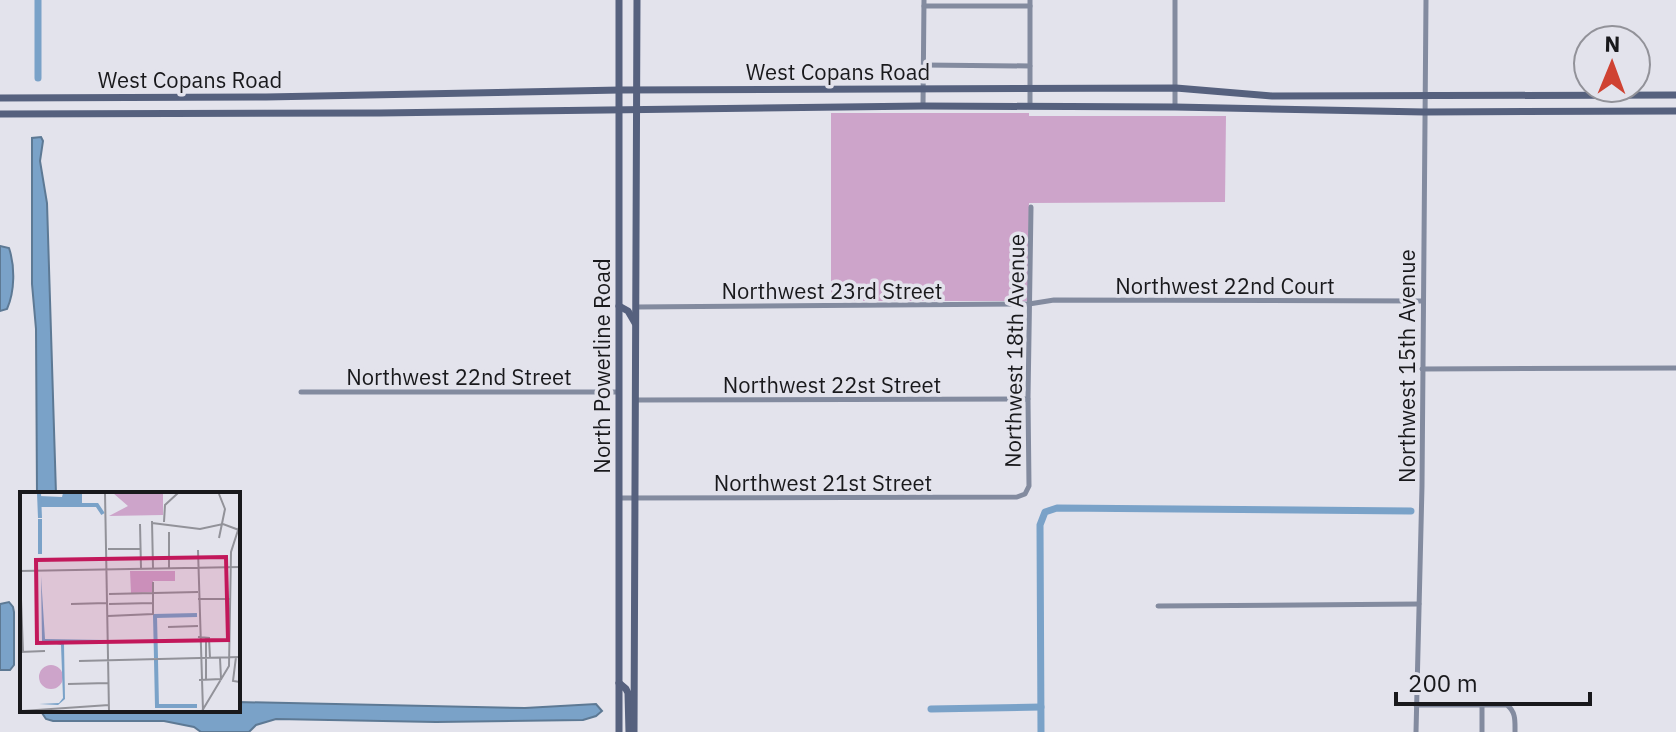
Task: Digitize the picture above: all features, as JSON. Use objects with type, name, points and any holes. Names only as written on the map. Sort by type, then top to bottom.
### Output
[{"type":"main road","name":"North Powerline Road","points":[[619,0],[619,732]]},
{"type":"main road","name":"North Powerline Road","points":[[632,732],[637,0]]},
{"type":"main road","name":"West Copans Road","points":[[0,98],[250,98],[620,90],[1176,88],[1272,96],[1676,95]]},
{"type":"main road","name":"West Copans Road","points":[[0,114],[923,106],[1424,112],[1676,111]]},
{"type":"main road","points":[[619,306],[628,311],[636,325]]},
{"type":"main road","points":[[619,683],[628,693],[632,732]]},
{"type":"street","points":[[1175,0],[1175,107]]},
{"type":"street","name":"Northwest 15th Avenue","points":[[1416,732],[1422,486],[1426,0]]},
{"type":"street","points":[[923,106],[924,3],[1030,3],[1030,106]]},
{"type":"street","points":[[924,65],[1030,66]]},
{"type":"street","name":"Northwest 18th Avenue","points":[[1025,494],[1029,486],[1031,207]]},
{"type":"street","name":"Northwest 22nd Court","points":[[1029,304],[1054,300],[1422,301]]},
{"type":"street","name":"Northwest 23rd Street","points":[[636,307],[1029,304]]},
{"type":"street","points":[[1422,369],[1676,368]]},
{"type":"street","name":"Northwest 22nd Street","points":[[301,392],[618,392]]},
{"type":"street","name":"Northwest 22st Street","points":[[636,400],[1028,399]]},
{"type":"street","name":"Northwest 21st Street","points":[[619,498],[1017,497],[1025,494]]},
{"type":"street","points":[[1158,606],[1419,604]]},
{"type":"street","points":[[1416,705],[1507,705],[1512,708],[1515,717],[1515,732]]},
{"type":"street","points":[[1482,705],[1482,732]]},
{"type":"shaded area","points":[[831,113],[1226,116],[1225,202],[1029,203],[1028,301],[831,301]]},
{"type":"water","points":[[41,137],[43,141],[40,161],[47,203],[56,492],[37,492],[32,138]]},
{"type":"water","points":[[0,246],[9,248],[13,278],[7,309],[0,311]]},
{"type":"water","points":[[9,602],[14,612],[14,665],[10,670],[0,670],[0,604]]},
{"type":"water","points":[[240,702],[525,708],[596,704],[602,711],[583,720],[436,722],[276,719],[256,725],[249,732],[201,732],[194,727],[164,721],[46,719],[41,712],[240,712]]},
{"type":"waterway","points":[[38,0],[38,78]]},
{"type":"waterway","points":[[1041,732],[1040,525],[1045,512],[1057,508],[1411,511]]},
{"type":"waterway","points":[[931,709],[1041,707]]}]
